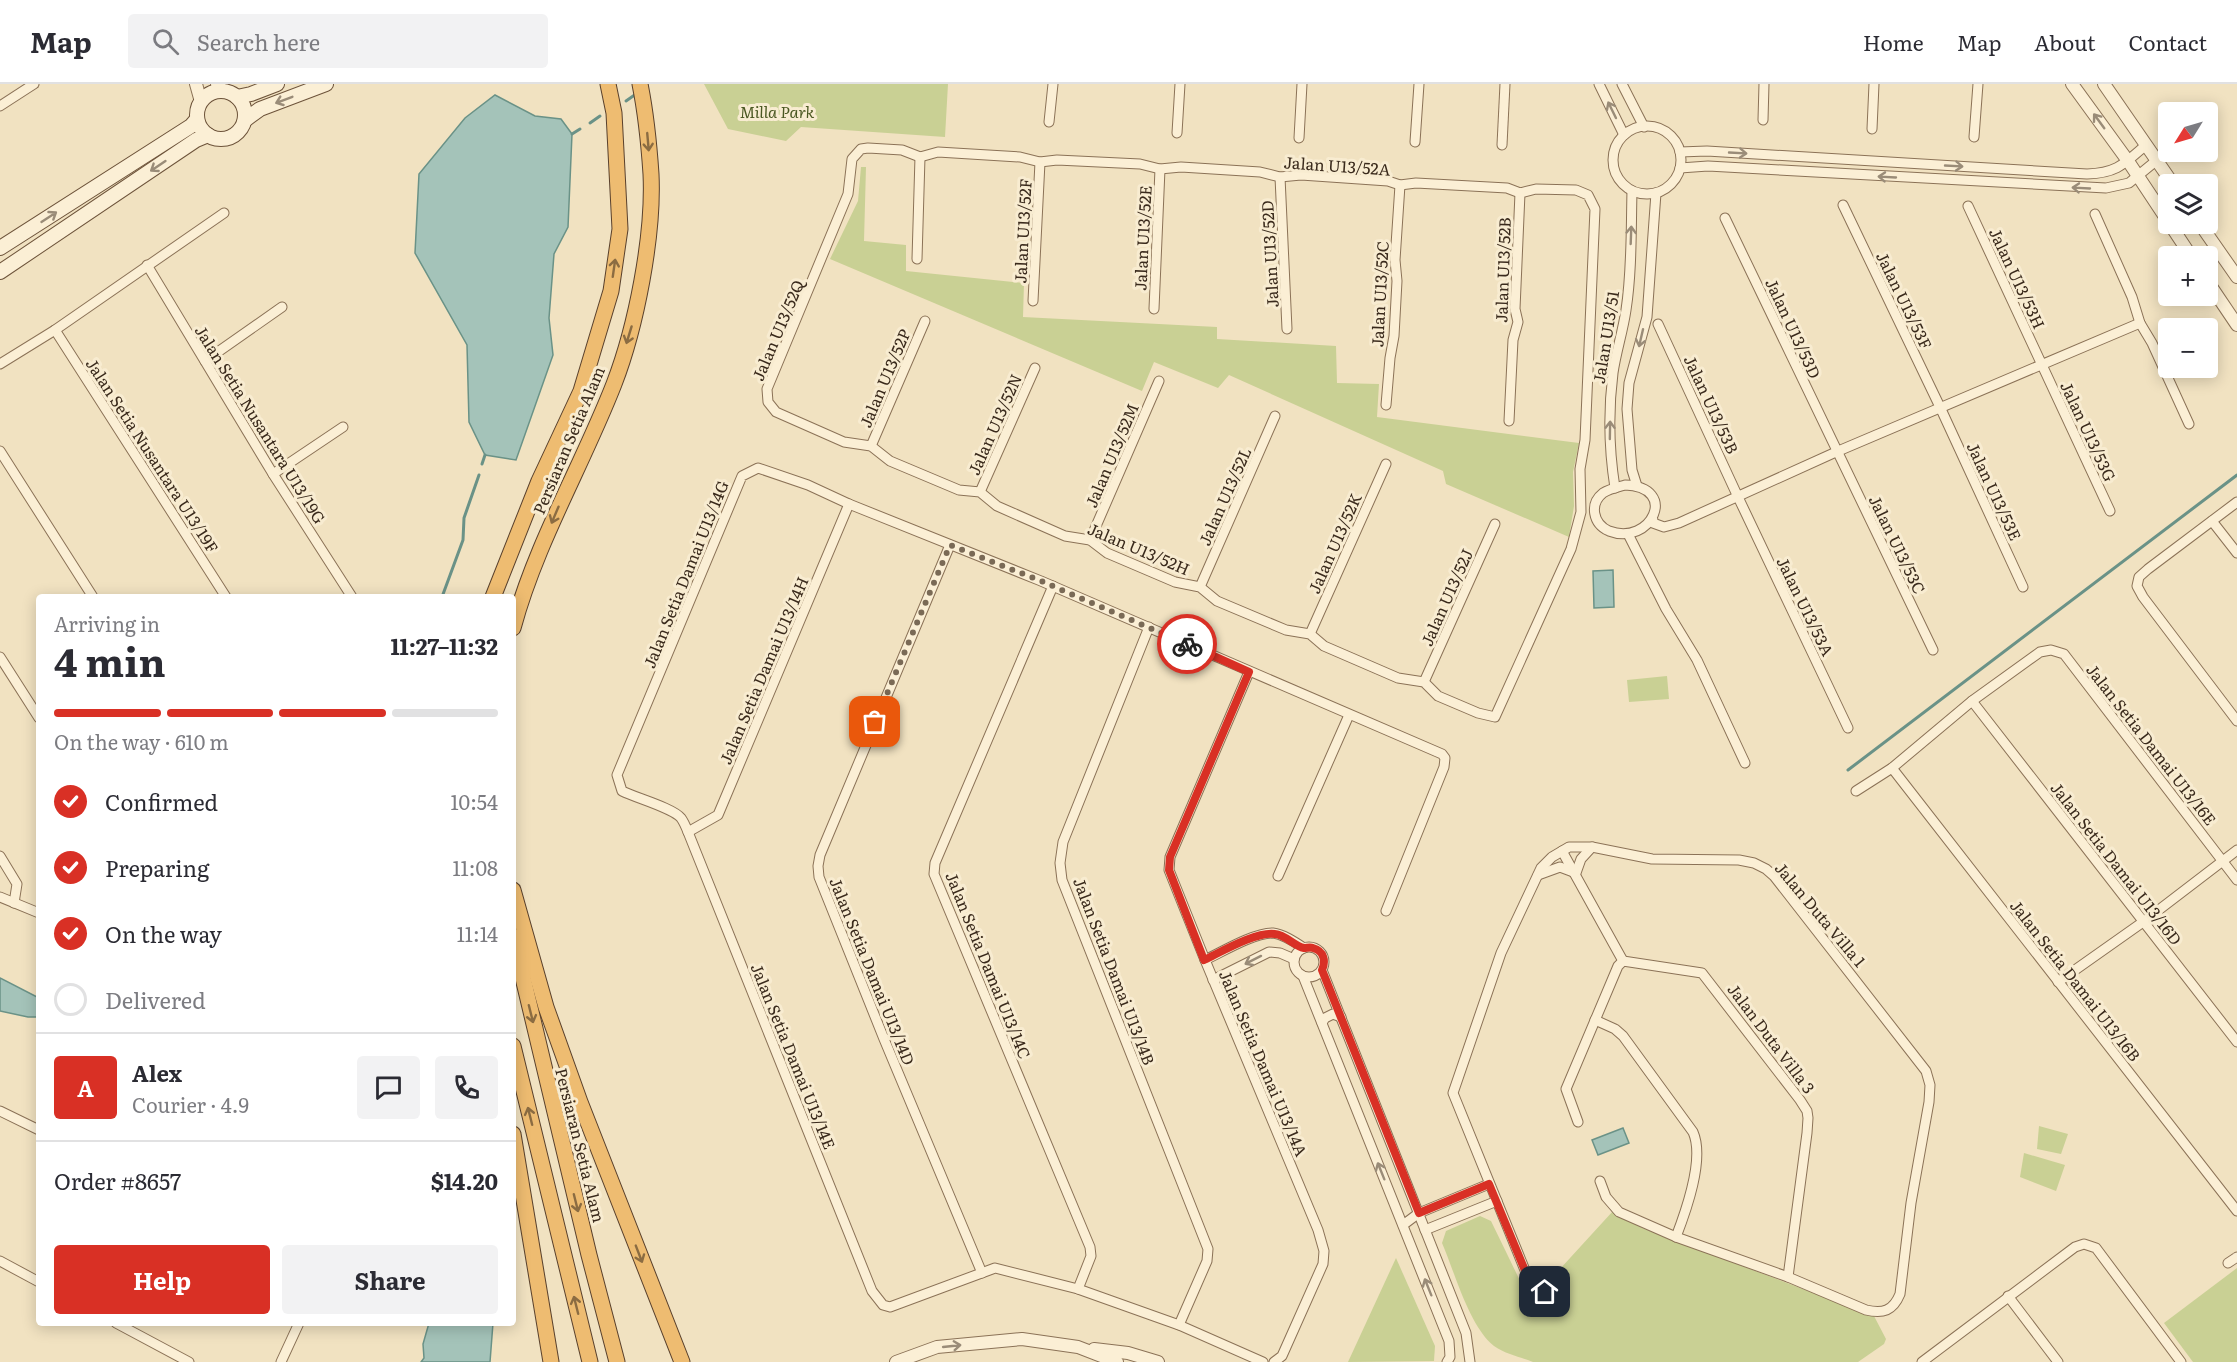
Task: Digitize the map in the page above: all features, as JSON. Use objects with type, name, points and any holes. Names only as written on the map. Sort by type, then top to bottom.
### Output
[{"type":"highway","name":"Persiaran Setia Alam","points":[[494,594],[539,481],[581,391],[611,291],[620,229],[614,113],[608,84]]},
{"type":"highway","name":"Persiaran Setia Alam","points":[[516,617],[523,591],[614,384],[636,311],[648,237],[651,177],[640,84]]},
{"type":"highway","points":[[516,901],[550,1018],[580,1102],[682,1362]]},
{"type":"highway","name":"Persiaran Setia Alam","points":[[516,949],[589,1255],[617,1362]]},
{"type":"highway","points":[[516,1058],[590,1362]]},
{"type":"highway","points":[[516,1152],[551,1362]]},
{"type":"main road","points":[[237,97],[277,84]]},
{"type":"main road","points":[[245,120],[260,109],[326,84]]},
{"type":"main road","points":[[598,84],[614,113]]},
{"type":"main road","points":[[0,248],[191,126],[197,119],[201,102],[220,87],[237,97],[244,107],[245,120],[242,128],[230,138],[223,140],[208,135],[197,119]]},
{"type":"main road","points":[[0,272],[196,140],[208,135]]},
{"type":"street","points":[[0,106],[34,84]]},
{"type":"street","points":[[196,84],[201,102]]},
{"type":"street","points":[[1049,122],[1053,84]]},
{"type":"street","points":[[1177,133],[1180,84]]},
{"type":"street","points":[[1299,138],[1302,84]]},
{"type":"street","points":[[1415,142],[1419,84]]},
{"type":"street","points":[[1502,145],[1505,84]]},
{"type":"street","points":[[1599,84],[1624,135]]},
{"type":"street","points":[[1622,84],[1644,127]]},
{"type":"street","points":[[1763,120],[1764,84]]},
{"type":"street","points":[[1872,129],[1874,84]]},
{"type":"street","points":[[1974,137],[1978,84]]},
{"type":"street","points":[[2072,84],[2128,161],[2184,246]]},
{"type":"street","points":[[2104,84],[2167,174]]},
{"type":"street","points":[[1637,128],[1656,128],[1667,133],[1675,141],[1680,152],[1680,168],[1671,183],[1656,193],[1644,194],[1632,191],[1625,185],[1615,170],[1615,151],[1624,135],[1637,128]]},
{"type":"street","points":[[1680,152],[1719,152],[2086,174],[2106,173],[2128,161],[2146,145]]},
{"type":"street","name":"Jalan U13/52A","points":[[818,270],[848,194],[850,166],[855,154],[861,149],[868,148],[902,150],[920,157],[938,152],[1020,157],[1040,162],[1057,160],[1128,164],[1160,169],[1181,167],[1260,172],[1281,177],[1301,175],[1388,181],[1400,185],[1416,183],[1507,188],[1520,193],[1536,189],[1576,190],[1588,195],[1595,209],[1585,440],[1580,469],[1581,512]]},
{"type":"street","points":[[917,259],[920,157]]},
{"type":"street","points":[[1680,168],[1708,166],[2106,188],[2123,185],[2137,177],[2157,160]]},
{"type":"street","name":"Jalan U13/52F","points":[[1034,301],[1040,162]]},
{"type":"street","name":"Jalan U13/52E","points":[[1154,309],[1160,169]]},
{"type":"street","name":"Jalan U13/52D","points":[[1281,177],[1287,330]]},
{"type":"street","name":"Jalan U13/52C","points":[[1386,405],[1394,336],[1397,281],[1395,260],[1400,185]]},
{"type":"street","name":"Jalan U13/51","points":[[1615,488],[1610,443],[1610,405],[1613,373],[1626,311],[1632,191]]},
{"type":"street","name":"Jalan U13/52B","points":[[1509,421],[1513,340],[1518,322],[1515,309],[1520,193]]},
{"type":"street","name":"Jalan U13/51","points":[[1637,486],[1632,470],[1627,409],[1629,383],[1647,316],[1656,193]]},
{"type":"street","name":"Jalan U13/53F","points":[[1843,205],[1940,407]]},
{"type":"street","name":"Jalan U13/53H","points":[[1968,206],[2040,363]]},
{"type":"street","points":[[0,364],[55,330],[224,213]]},
{"type":"street","points":[[2095,214],[2132,297],[2140,323],[2152,343],[2189,424]]},
{"type":"street","name":"Jalan U13/53D","points":[[1725,218],[1836,452]]},
{"type":"street","points":[[2207,234],[2237,277]]},
{"type":"street","name":"Jalan Setia Nusantara U13/19G","points":[[147,265],[273,474],[350,594]]},
{"type":"street","name":"Jalan U13/52Q","points":[[768,402],[767,389],[818,270]]},
{"type":"street","points":[[2218,297],[2237,325]]},
{"type":"street","points":[[205,362],[282,307]]},
{"type":"street","name":"Jalan U13/52P","points":[[871,446],[925,321]]},
{"type":"street","points":[[1653,520],[1653,523],[1664,527],[1679,523],[2040,363],[2140,323]]},
{"type":"street","name":"Jalan U13/53B","points":[[1658,324],[1738,497]]},
{"type":"street","name":"Jalan Setia Nusantara U13/19F","points":[[55,330],[224,594]]},
{"type":"street","name":"Jalan U13/53G","points":[[2040,363],[2110,511]]},
{"type":"street","name":"Jalan U13/52N","points":[[981,492],[1035,368]]},
{"type":"street","name":"Jalan U13/52M","points":[[1090,540],[1159,381]]},
{"type":"street","name":"Jalan U13/52H","points":[[768,402],[776,412],[844,442],[871,446],[890,461],[959,490],[981,492],[997,506],[1055,532],[1090,540],[1107,553],[1175,582],[1200,587],[1216,600],[1286,630],[1310,634],[1324,646],[1398,678],[1424,682],[1438,696],[1478,713],[1495,717],[1571,549],[1581,512]]},
{"type":"street","name":"Jalan U13/53E","points":[[1940,407],[2022,587]]},
{"type":"street","name":"Jalan U13/52L","points":[[1200,587],[1275,416]]},
{"type":"street","points":[[273,474],[343,428]]},
{"type":"street","points":[[0,451],[91,594]]},
{"type":"street","name":"Jalan U13/53C","points":[[1836,452],[1933,650]]},
{"type":"street","name":"Jalan U13/52K","points":[[1310,634],[1386,464]]},
{"type":"street","name":"Jalan Setia Damai U13/14G","points":[[688,832],[681,817],[671,810],[637,799],[622,791],[617,775],[742,476],[758,468],[808,485],[849,504],[1053,586],[1437,751],[1444,758],[1444,766],[1386,911]]},
{"type":"street","points":[[1625,485],[1637,486],[1648,491],[1655,501],[1657,510],[1653,520],[1628,534],[1606,530],[1599,524],[1594,514],[1596,501],[1605,492],[1615,488],[1625,485]]},
{"type":"street","name":"Jalan U13/53A","points":[[1738,497],[1848,728]]},
{"type":"street","points":[[2237,502],[2148,569],[2139,577],[2137,586],[2237,721]]},
{"type":"street","name":"Jalan Setia Damai U13/14H","points":[[688,832],[718,814],[849,504]]},
{"type":"street","points":[[1581,512],[1594,514]]},
{"type":"street","points":[[2212,521],[2237,554]]},
{"type":"street","name":"Jalan U13/52J","points":[[1424,682],[1495,524]]},
{"type":"street","points":[[1628,534],[1666,609],[1697,660],[1745,763]]},
{"type":"street","name":"Jalan Setia Damai U13/14D","points":[[950,545],[820,855],[818,866],[819,877],[884,1039],[982,1273]]},
{"type":"street","name":"Jalan Setia Damai U13/14C","points":[[1053,586],[935,863],[934,874],[1090,1247],[1091,1256],[1078,1289]]},
{"type":"street","name":"Jalan Setia Damai U13/14B","points":[[1149,627],[1063,843],[1060,863],[1062,880],[1208,1249],[1207,1261],[1179,1325]]},
{"type":"street","name":"Jalan Setia Damai U13/16E","points":[[1972,701],[2040,652],[2051,650],[2064,654],[2237,880]]},
{"type":"street","points":[[0,657],[36,713]]},
{"type":"street","name":"Jalan Setia Damai U13/14A","points":[[1249,672],[1170,857],[1169,870],[1204,960],[1318,1230],[1324,1251],[1323,1264],[1282,1356],[1274,1362]]},
{"type":"street","points":[[1856,791],[1892,768],[1972,701]]},
{"type":"street","name":"Jalan Setia Damai U13/16D","points":[[1972,701],[2237,1042]]},
{"type":"street","points":[[1278,876],[1349,715]]},
{"type":"street","name":"Jalan Setia Damai U13/16B","points":[[1892,768],[2237,1211]]},
{"type":"street","name":"Jalan Setia Damai U13/14E","points":[[688,832],[872,1291],[883,1305],[890,1307],[982,1273]]},
{"type":"street","name":"Jalan Duta Villa 1","points":[[1562,851],[1577,846],[1592,847],[1652,859],[1739,860],[1754,863],[1766,869],[1864,989],[1926,1071],[1930,1085],[1929,1102],[1911,1203],[1900,1294],[1892,1308],[1878,1313],[1788,1276]]},
{"type":"street","points":[[1576,873],[1581,859],[1592,847]]},
{"type":"street","points":[[2058,982],[2144,922],[2237,850]]},
{"type":"street","points":[[1545,1292],[1531,1285],[1453,1093],[1501,953],[1545,863],[1562,851],[1623,961],[1618,966],[1566,1089],[1578,1122]]},
{"type":"street","points":[[0,856],[17,884],[14,903]]},
{"type":"street","points":[[1538,875],[1560,867],[1576,873]]},
{"type":"street","points":[[0,897],[36,912]]},
{"type":"street","points":[[1204,960],[1252,938],[1273,933],[1288,938],[1304,948]]},
{"type":"street","points":[[1313,947],[1321,952],[1324,961],[1322,970],[1466,1333],[1471,1362],[1449,1360],[1449,1341],[1303,976],[1295,969],[1294,959],[1296,954],[1304,948],[1313,947]]},
{"type":"street","points":[[1213,980],[1269,952],[1280,953],[1294,959]]},
{"type":"street","name":"Jalan Duta Villa 3","points":[[1623,961],[1702,973],[1807,1111],[1807,1133],[1788,1276]]},
{"type":"street","points":[[1303,976],[1312,978],[1322,970]]},
{"type":"street","points":[[1322,1023],[1324,1018],[1333,1014],[1341,1017]]},
{"type":"street","points":[[1595,1020],[1615,1029],[1623,1036],[1694,1132],[1697,1141],[1692,1192],[1676,1237]]},
{"type":"street","points":[[0,1111],[36,1129]]},
{"type":"street","points":[[1600,1181],[1606,1197],[1619,1212],[1676,1237],[1788,1276]]},
{"type":"street","points":[[1403,1225],[1419,1213],[1489,1184]]},
{"type":"street","points":[[1425,1230],[1497,1201]]},
{"type":"street","points":[[1922,1362],[1933,1359],[2008,1296],[2075,1247],[2084,1244],[2096,1248],[2181,1362]]},
{"type":"street","points":[[2228,1263],[2237,1257]]},
{"type":"street","points":[[0,1261],[36,1280]]},
{"type":"street","points":[[982,1273],[995,1268],[1078,1289],[1179,1325],[1263,1362]]},
{"type":"street","points":[[2008,1296],[2058,1362]]},
{"type":"street","points":[[122,1326],[189,1362]]},
{"type":"street","points":[[281,1362],[298,1326]]},
{"type":"street","points":[[896,1362],[937,1347],[1022,1339],[1128,1353],[1158,1362]]},
{"type":"street","points":[[1077,1347],[1117,1362]]},
{"type":"green space","name":"Milla Park","points":[[704,84],[948,84],[945,137],[801,127],[786,141],[728,129]]},
{"type":"green space","points":[[861,167],[866,167],[864,241],[906,245],[906,271],[1024,283],[1023,317],[1217,327],[1217,339],[1336,346],[1337,383],[1379,384],[1377,417],[1579,443],[1573,472],[1574,506],[1569,537],[1446,484],[1443,471],[1229,375],[1218,388],[1154,362],[1142,391],[830,259],[858,201]]},
{"type":"green space","points":[[1667,676],[1669,699],[1629,702],[1627,680]]},
{"type":"green space","points":[[2039,1126],[2068,1134],[2061,1154],[2037,1149]]},
{"type":"green space","points":[[2024,1153],[2065,1165],[2056,1191],[2020,1177]]},
{"type":"green space","points":[[1613,1211],[1642,1228],[1874,1316],[1886,1339],[1884,1344],[1858,1362],[1533,1362],[1494,1346],[1477,1326],[1470,1313],[1442,1243],[1446,1231],[1480,1216],[1491,1221],[1525,1291],[1545,1298],[1549,1281]]},
{"type":"green space","points":[[1396,1258],[1435,1346],[1434,1361],[1348,1362]]},
{"type":"green space","points":[[2237,1268],[2237,1362],[2193,1362],[2164,1323]]},
{"type":"water","points":[[495,95],[535,116],[561,119],[572,134],[568,227],[554,254],[549,318],[553,355],[516,460],[485,455],[469,422],[467,345],[415,253],[419,174],[465,118]]},
{"type":"water","points":[[1613,570],[1614,607],[1594,608],[1593,571]]},
{"type":"water","points":[[0,978],[36,996],[36,1017],[0,1011]]},
{"type":"water","points":[[1623,1128],[1629,1143],[1598,1155],[1592,1140]]},
{"type":"water","points":[[428,1326],[493,1326],[490,1362],[421,1362],[424,1358],[423,1344]]},
{"type":"waterway","points":[[626,101],[636,94]]},
{"type":"waterway","points":[[590,123],[600,116]]},
{"type":"waterway","points":[[572,134],[580,129]]},
{"type":"waterway","points":[[482,464],[485,455]]},
{"type":"waterway","points":[[443,594],[463,540],[464,518],[479,475]]},
{"type":"waterway","points":[[1848,770],[2237,475]]},
{"type":"way so far","points":[[875,722],[950,545],[1041,581],[1187,644]]},
{"type":"route","points":[[1187,644],[1249,672],[1170,857],[1169,870],[1204,960],[1252,938],[1273,933],[1288,938],[1304,948],[1313,947],[1321,952],[1324,961],[1322,970],[1419,1213],[1489,1184],[1531,1285],[1545,1292]]}]
